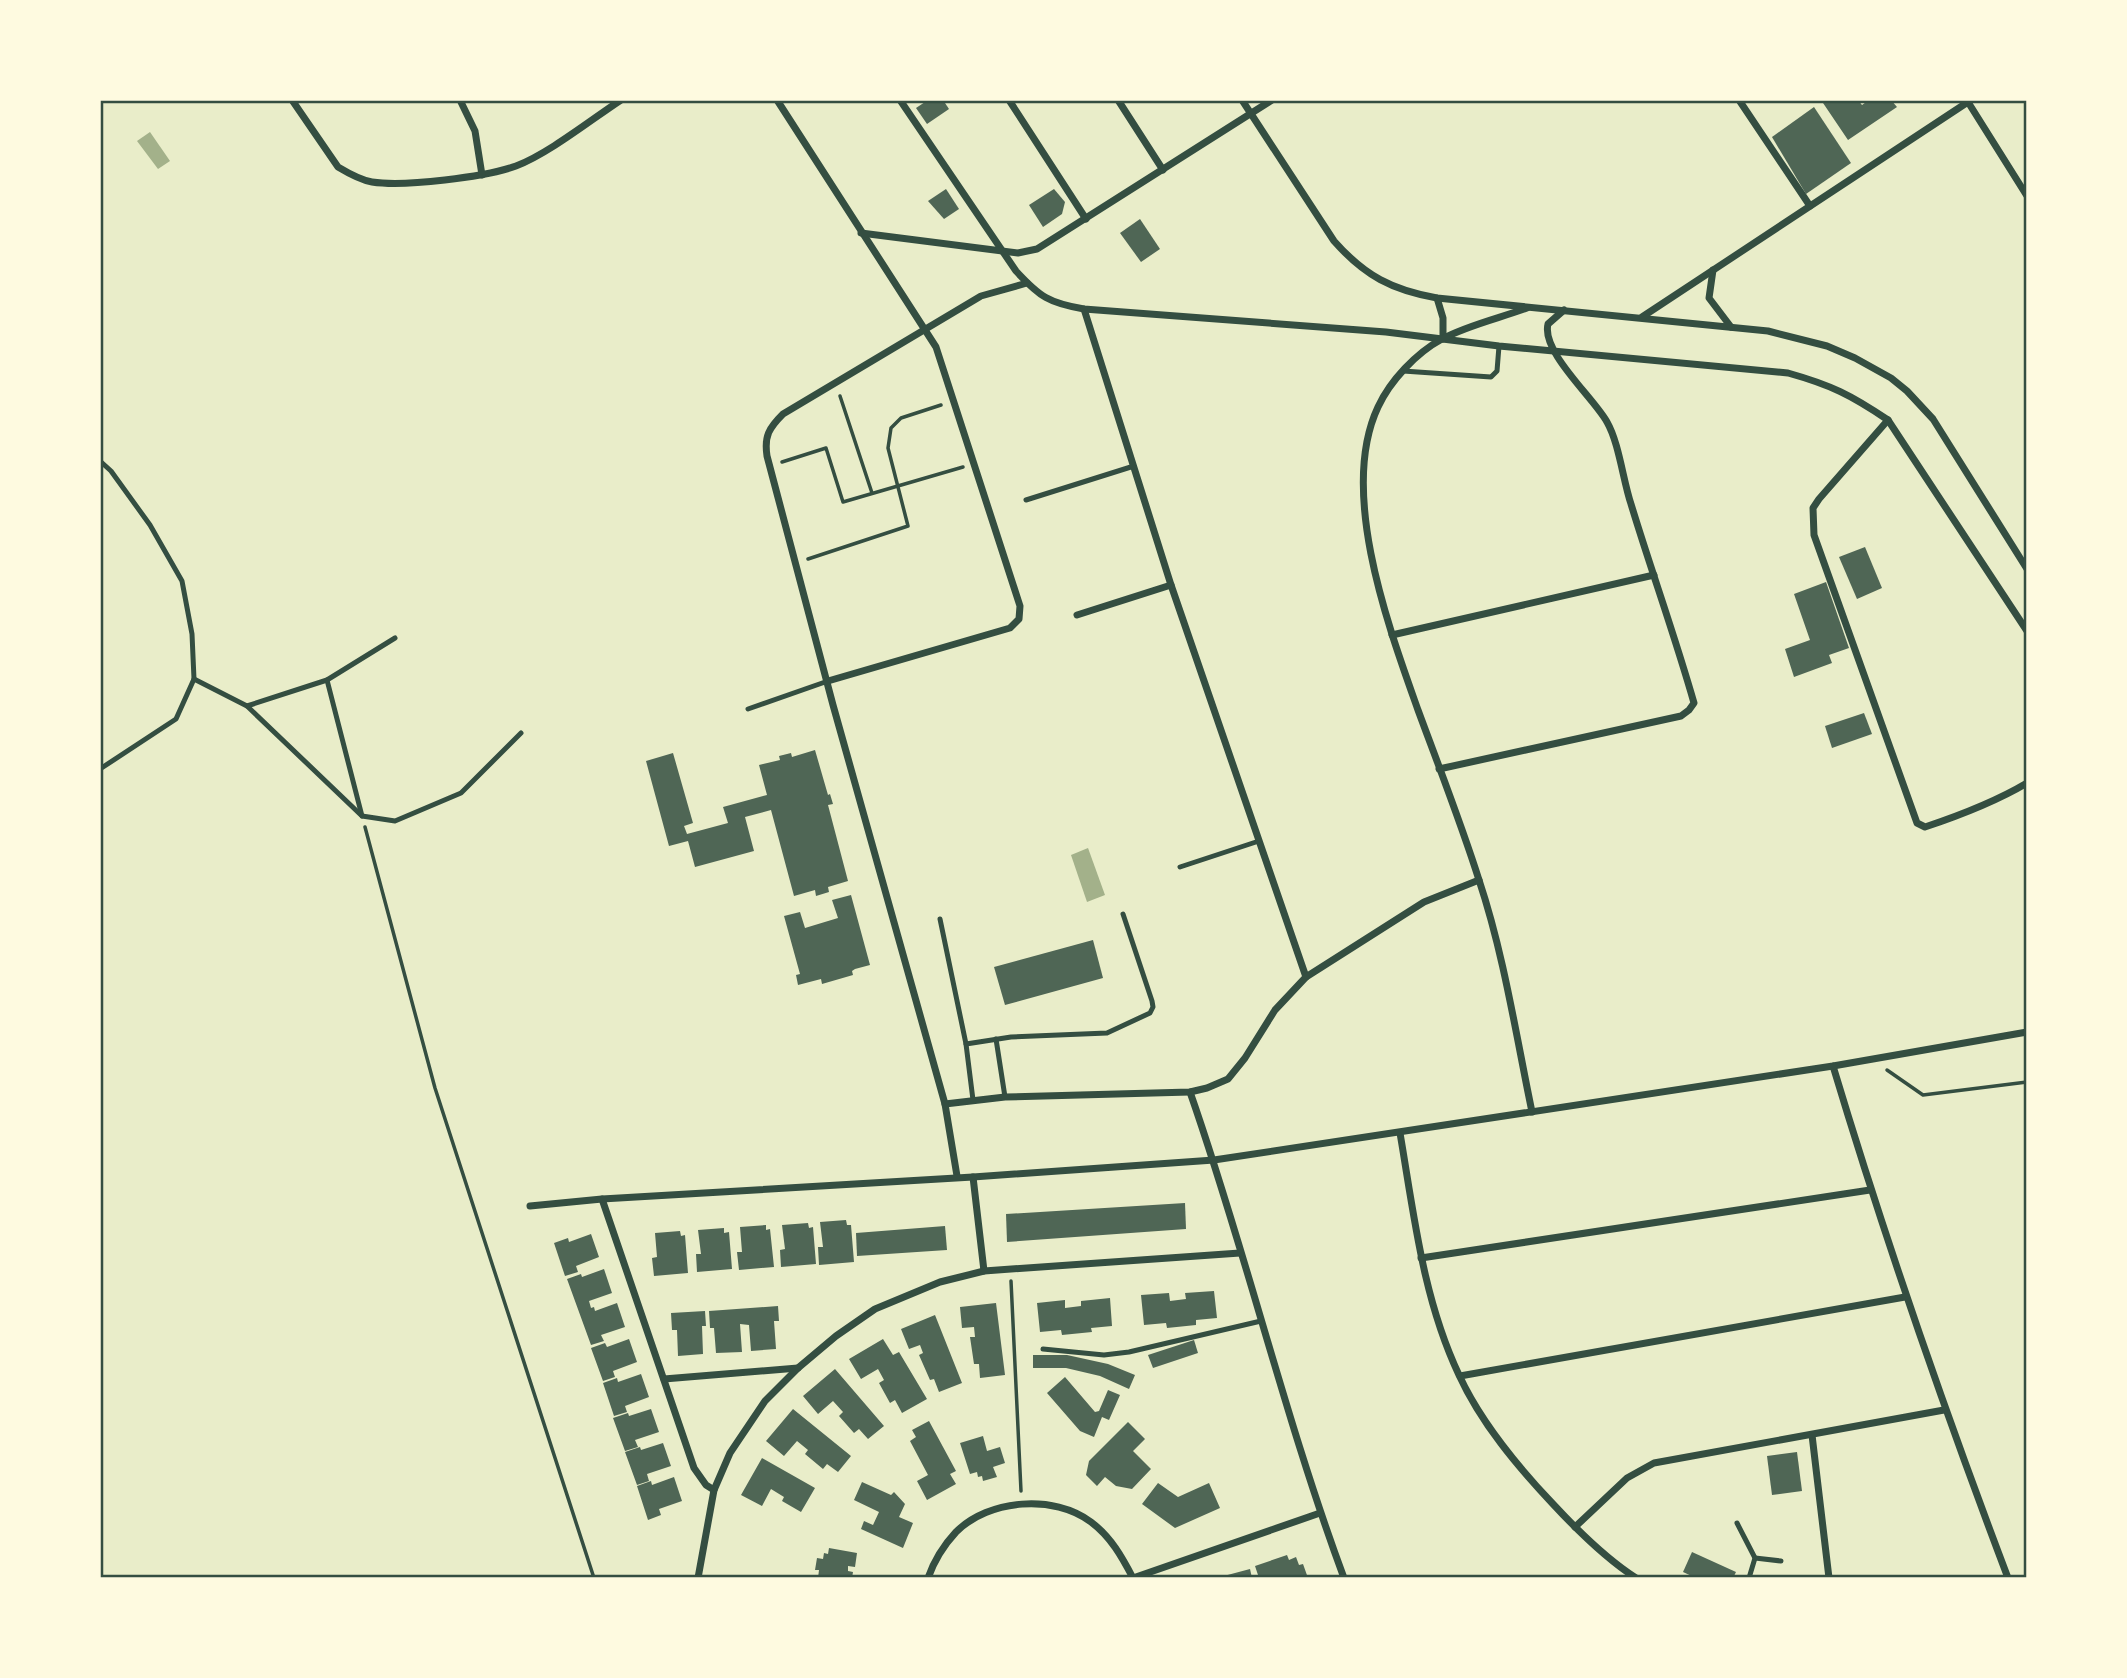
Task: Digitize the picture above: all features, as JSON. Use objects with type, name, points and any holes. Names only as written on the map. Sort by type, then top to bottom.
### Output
[{"type":"street","points":[[292,100],[338,167],[372,182],[406,182],[482,174],[517,166],[621,100]]},
{"type":"street","points":[[460,100],[475,131],[482,174]]},
{"type":"street","points":[[778,100],[936,347],[1020,606],[1019,619],[1010,628],[828,681]]},
{"type":"street","points":[[900,100],[1002,251],[1027,283],[1046,300],[1084,309],[1386,332],[1555,352],[1788,373],[1826,384],[1856,398],[1888,420],[2027,631]]},
{"type":"street","points":[[1009,100],[1086,219]]},
{"type":"street","points":[[1118,100],[1163,170]]},
{"type":"street","points":[[1242,100],[1335,241],[1351,261],[1388,285],[1437,298],[1642,317],[1798,337],[1827,346],[1873,367],[1907,391],[1927,412],[2027,569]]},
{"type":"street","points":[[861,233],[1018,253],[1037,249],[1272,100]]},
{"type":"street","points":[[1739,100],[1810,206]]},
{"type":"street","points":[[1642,317],[1969,101],[2027,196]]},
{"type":"street","points":[[1713,270],[1709,298],[1731,327]]},
{"type":"street","points":[[957,1176],[945,1104],[769,466],[765,442],[767,431],[783,414],[981,296],[1027,283]]},
{"type":"street","points":[[1437,298],[1443,318],[1443,339]]},
{"type":"street","points":[[1530,307],[1443,339],[1422,353],[1403,371],[1378,407],[1365,459],[1364,499],[1369,543],[1392,635],[1479,880],[1496,938],[1531,1112]]},
{"type":"street","points":[[1084,309],[1171,585],[1306,977]]},
{"type":"street","points":[[1440,769],[1681,716],[1694,703],[1624,481],[1613,433],[1555,352],[1546,330],[1553,317],[1565,310]]},
{"type":"street","points":[[1888,420],[1827,488],[1813,508],[1814,535],[1920,827],[1992,803],[2027,783]]},
{"type":"street","points":[[1392,635],[1654,575]]},
{"type":"street","points":[[1077,615],[1171,585]]},
{"type":"street","points":[[945,1104],[1005,1097],[1190,1092],[1207,1088],[1228,1079],[1245,1058],[1275,1010],[1306,977],[1424,902],[1479,880]]},
{"type":"street","points":[[530,1206],[602,1199],[1214,1160],[1833,1066],[2027,1032]]},
{"type":"street","points":[[1833,1066],[1905,1297],[1944,1410],[2008,1578]]},
{"type":"street","points":[[1190,1092],[1214,1160],[1320,1513],[1345,1578]]},
{"type":"street","points":[[1400,1133],[1421,1258],[1438,1324],[1460,1376],[1503,1446],[1537,1487],[1575,1527],[1619,1567],[1636,1578]]},
{"type":"street","points":[[973,1177],[984,1271]]},
{"type":"street","points":[[1421,1258],[1870,1190]]},
{"type":"street","points":[[602,1199],[694,1468],[706,1485],[714,1490]]},
{"type":"street","points":[[698,1578],[714,1490],[730,1453],[765,1401],[798,1368],[836,1336],[875,1309],[940,1282],[984,1271],[1240,1252]]},
{"type":"street","points":[[1460,1376],[1905,1297]]},
{"type":"street","points":[[664,1379],[798,1368]]},
{"type":"street","points":[[1575,1527],[1627,1478],[1654,1463],[1944,1410]]},
{"type":"street","points":[[1812,1435],[1829,1578]]},
{"type":"street","points":[[928,1578],[935,1559],[957,1531],[987,1512],[1021,1503],[1057,1506],[1090,1521],[1116,1546],[1133,1578],[1320,1513]]},
{"type":"lane","points":[[1403,371],[1492,377],[1497,370],[1499,346]]},
{"type":"lane","points":[[100,461],[111,471],[150,526],[182,581],[191,634],[194,679],[176,719],[100,769]]},
{"type":"lane","points":[[1026,500],[1134,466]]},
{"type":"lane","points":[[247,706],[327,680],[395,638]]},
{"type":"lane","points":[[194,679],[247,706],[362,816],[395,821],[461,793],[521,733]]},
{"type":"lane","points":[[327,680],[362,816]]},
{"type":"lane","points":[[748,709],[828,681]]},
{"type":"lane","points":[[1181,867],[1259,841]]},
{"type":"lane","points":[[966,1044],[996,1039],[1107,1032],[1153,1010],[1123,914]]},
{"type":"lane","points":[[940,919],[966,1044],[974,1100]]},
{"type":"lane","points":[[996,1039],[1005,1097]]},
{"type":"lane","points":[[1043,1349],[1104,1355],[1129,1352],[1261,1321]]},
{"type":"lane","points":[[1737,1522],[1755,1558],[1749,1578]]},
{"type":"lane","points":[[1755,1558],[1781,1561]]},
{"type":"path","points":[[836,383],[872,493]]},
{"type":"path","points":[[796,563],[908,526],[888,448],[891,428],[901,418],[954,401]]},
{"type":"path","points":[[769,466],[826,448],[843,502],[975,464]]},
{"type":"path","points":[[362,816],[435,1088],[594,1578]]},
{"type":"path","points":[[1871,1059],[1923,1094],[2027,1082]]},
{"type":"path","points":[[1010,1269],[1021,1503]]},
{"type":"shaded area","points":[[150,132],[170,161],[158,169],[137,141]]},
{"type":"shaded area","points":[[1088,848],[1105,895],[1087,902],[1071,855]]},
{"type":"building","points":[[928,100],[943,100],[949,109],[927,124],[916,108]]},
{"type":"building","points":[[1821,100],[1858,100],[1862,105],[1869,100],[1891,100],[1897,107],[1848,140]]},
{"type":"building","points":[[1814,107],[1851,163],[1806,194],[1772,137]]},
{"type":"building","points":[[946,189],[959,209],[944,219],[928,201]]},
{"type":"building","points":[[1054,189],[1065,202],[1062,214],[1043,227],[1029,205]]},
{"type":"building","points":[[1140,219],[1160,249],[1141,262],[1120,233]]},
{"type":"building","points":[[1865,547],[1882,588],[1857,599],[1839,557]]},
{"type":"building","points":[[1826,582],[1849,648],[1829,655],[1832,663],[1794,677],[1785,649],[1810,640],[1794,594]]},
{"type":"building","points":[[1864,713],[1872,734],[1832,748],[1825,726]]},
{"type":"building","points":[[815,750],[833,804],[828,805],[848,881],[828,887],[829,892],[816,896],[815,890],[794,896],[771,810],[745,817],[754,851],[695,867],[688,841],[669,846],[646,761],[673,753],[693,823],[684,826],[687,834],[728,823],[723,807],[767,795],[759,765],[780,760],[779,756],[791,753],[792,757]]},
{"type":"building","points":[[851,895],[870,965],[855,969],[852,971],[853,975],[822,984],[821,979],[798,985],[796,975],[800,974],[784,916],[800,912],[805,928],[838,918],[832,900]]},
{"type":"building","points":[[1093,940],[1103,978],[1005,1005],[994,967]]},
{"type":"building","points":[[1185,1203],[1186,1229],[1007,1242],[1006,1214]]},
{"type":"building","points":[[846,1220],[847,1225],[851,1225],[854,1262],[819,1265],[818,1247],[823,1247],[820,1222]]},
{"type":"building","points":[[808,1223],[809,1228],[813,1227],[816,1264],[781,1267],[780,1250],[785,1249],[782,1225]]},
{"type":"building","points":[[766,1225],[766,1230],[770,1229],[774,1267],[739,1270],[737,1252],[742,1252],[740,1227]]},
{"type":"building","points":[[945,1226],[947,1250],[857,1256],[856,1233]]},
{"type":"building","points":[[724,1228],[724,1233],[729,1232],[732,1269],[697,1272],[696,1254],[701,1254],[698,1230]]},
{"type":"building","points":[[680,1231],[681,1236],[685,1235],[688,1273],[654,1276],[652,1258],[657,1257],[655,1233]]},
{"type":"building","points":[[591,1234],[599,1257],[576,1266],[578,1272],[565,1276],[554,1243],[568,1238],[569,1242]]},
{"type":"building","points":[[604,1269],[612,1293],[589,1301],[591,1308],[594,1307],[595,1311],[617,1303],[625,1327],[601,1335],[604,1341],[591,1345],[567,1279]]},
{"type":"building","points":[[1214,1291],[1217,1318],[1196,1320],[1196,1325],[1167,1328],[1166,1323],[1144,1325],[1141,1295],[1169,1293],[1170,1301],[1186,1299],[1185,1293]]},
{"type":"building","points":[[1110,1298],[1112,1326],[1091,1328],[1092,1332],[1062,1335],[1061,1330],[1040,1332],[1037,1303],[1065,1300],[1065,1308],[1081,1306],[1081,1301]]},
{"type":"building","points":[[996,1303],[1005,1375],[980,1378],[979,1364],[974,1364],[970,1337],[975,1337],[974,1327],[962,1328],[960,1307]]},
{"type":"building","points":[[778,1306],[779,1321],[774,1321],[776,1349],[751,1351],[749,1325],[740,1324],[742,1352],[716,1353],[714,1328],[710,1328],[709,1311]]},
{"type":"building","points":[[705,1311],[706,1326],[702,1326],[703,1354],[678,1356],[677,1330],[672,1330],[671,1313]]},
{"type":"building","points":[[935,1315],[962,1383],[939,1392],[934,1379],[930,1380],[919,1355],[923,1353],[920,1345],[909,1349],[901,1329]]},
{"type":"building","points":[[629,1339],[637,1362],[613,1371],[615,1377],[603,1381],[591,1348],[605,1343],[607,1347]]},
{"type":"building","points":[[883,1339],[893,1355],[899,1352],[927,1399],[902,1413],[895,1400],[890,1403],[879,1383],[884,1380],[878,1369],[861,1379],[849,1359]]},
{"type":"building","points":[[1194,1340],[1198,1353],[1153,1368],[1148,1355]]},
{"type":"building","points":[[1033,1355],[1067,1355],[1108,1364],[1135,1375],[1129,1389],[1100,1376],[1066,1368],[1033,1368]]},
{"type":"building","points":[[835,1369],[884,1426],[868,1439],[859,1429],[854,1433],[839,1416],[843,1412],[833,1401],[818,1414],[803,1396]]},
{"type":"building","points":[[641,1374],[649,1397],[625,1406],[627,1412],[614,1416],[603,1383],[617,1378],[618,1382]]},
{"type":"building","points":[[1065,1377],[1095,1412],[1099,1411],[1108,1390],[1120,1395],[1109,1420],[1102,1417],[1094,1437],[1080,1431],[1047,1393]]},
{"type":"building","points":[[651,1409],[659,1432],[635,1440],[638,1447],[625,1451],[613,1418]]},
{"type":"building","points":[[793,1409],[851,1456],[838,1472],[827,1464],[823,1469],[805,1454],[808,1450],[797,1441],[784,1456],[766,1441]]},
{"type":"building","points":[[929,1421],[956,1471],[950,1474],[956,1484],[927,1500],[917,1481],[928,1475],[910,1441],[916,1437],[912,1430]]},
{"type":"building","points":[[1128,1422],[1145,1439],[1133,1451],[1151,1469],[1132,1489],[1116,1486],[1105,1477],[1097,1486],[1086,1475],[1089,1461]]},
{"type":"building","points":[[983,1436],[987,1451],[1000,1447],[1005,1463],[993,1467],[997,1477],[983,1481],[977,1472],[970,1474],[960,1443]]},
{"type":"building","points":[[663,1443],[671,1466],[647,1474],[649,1481],[637,1485],[625,1452]]},
{"type":"building","points":[[1797,1452],[1802,1491],[1772,1495],[1767,1456]]},
{"type":"building","points":[[762,1458],[815,1488],[801,1512],[782,1501],[784,1497],[771,1489],[762,1506],[741,1495]]},
{"type":"building","points":[[674,1477],[682,1501],[659,1509],[661,1515],[648,1520],[637,1486],[651,1481],[652,1485]]},
{"type":"building","points":[[862,1482],[891,1495],[894,1492],[905,1504],[899,1517],[913,1523],[903,1548],[861,1529],[864,1521],[873,1525],[879,1512],[854,1500]]},
{"type":"building","points":[[1158,1483],[1178,1497],[1209,1483],[1220,1508],[1175,1528],[1142,1504]]},
{"type":"building","points":[[829,1548],[857,1553],[855,1567],[848,1566],[848,1571],[853,1572],[852,1578],[818,1578],[819,1570],[815,1570],[817,1558],[823,1559]]},
{"type":"building","points":[[1692,1552],[1736,1572],[1733,1578],[1696,1578],[1683,1572]]},
{"type":"building","points":[[1287,1555],[1289,1560],[1296,1557],[1299,1565],[1303,1564],[1308,1578],[1259,1578],[1255,1566]]},
{"type":"building","points":[[1250,1569],[1252,1578],[1220,1578],[1220,1577]]}]
